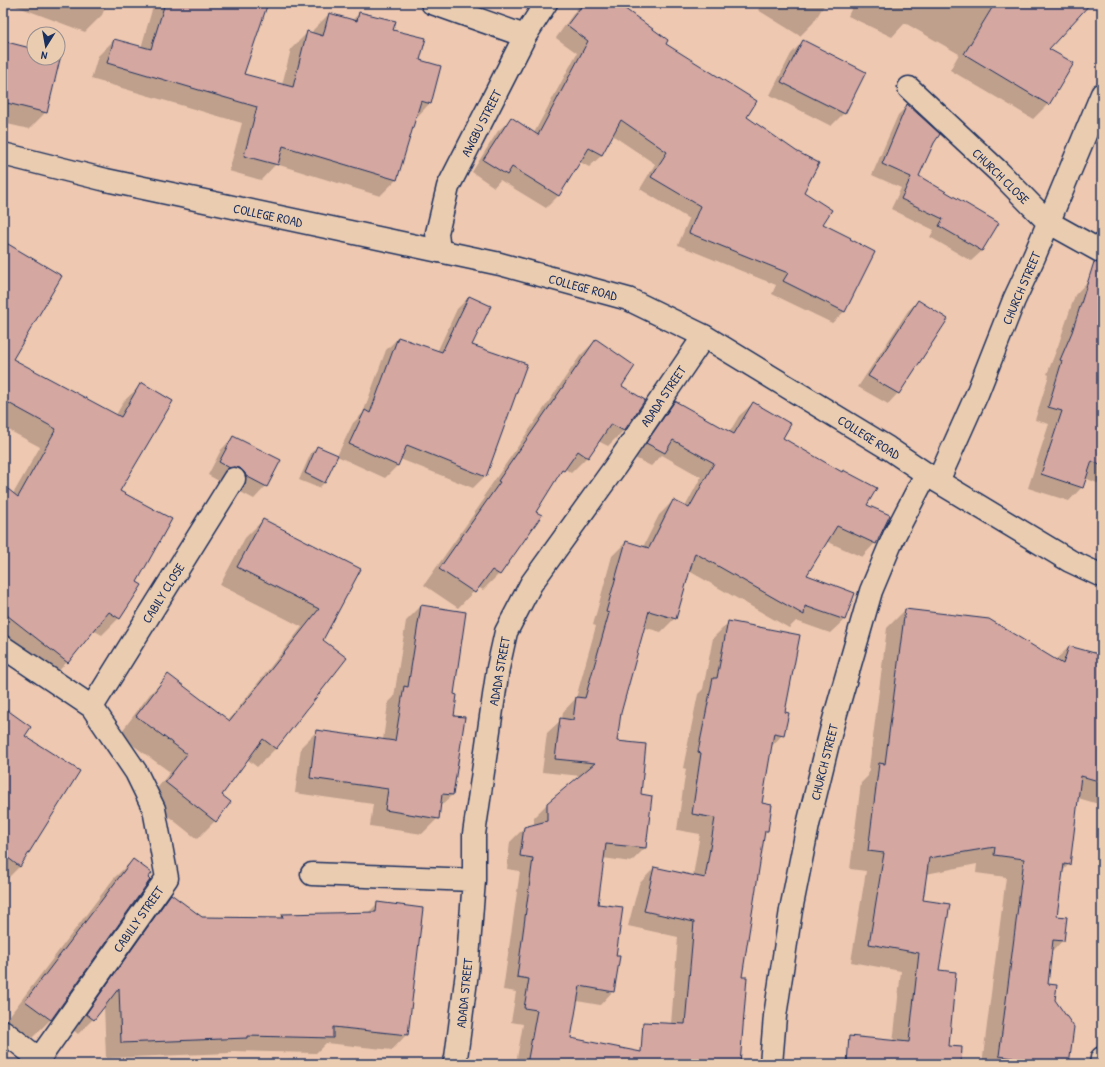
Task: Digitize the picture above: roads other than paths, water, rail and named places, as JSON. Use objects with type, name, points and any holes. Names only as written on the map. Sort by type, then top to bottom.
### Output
[{"type":"street","points":[[432,3],[525,36]]},
{"type":"street","name":"AWGBU STREET","points":[[439,251],[437,233],[448,187],[525,36],[546,3]]},
{"type":"street","name":"CHURCH CLOSE","points":[[909,88],[999,172],[1048,222],[1102,252]]},
{"type":"street","name":"CHURCH STREET","points":[[771,1064],[775,1016],[791,910],[808,825],[832,727],[871,590],[894,536],[932,477],[972,407],[1014,300],[1102,94]]},
{"type":"street","name":"COLLEGE ROAD","points":[[3,154],[106,180],[500,264],[628,300],[704,336],[1070,561],[1102,576]]},
{"type":"street","name":"ADADA STREET","points":[[454,1064],[467,972],[474,880],[474,834],[498,668],[506,632],[531,584],[615,467],[704,336]]},
{"type":"street","name":"CABILY CLOSE","points":[[92,707],[234,479]]},
{"type":"street","name":"CABILLY STREET","points":[[3,647],[92,707],[136,772],[154,809],[167,878],[36,1062]]},
{"type":"street","points":[[312,874],[474,880]]},
{"type":"street","points":[[3,1031],[36,1062]]},
{"type":"street","points":[[1101,1064],[1102,1058]]}]
